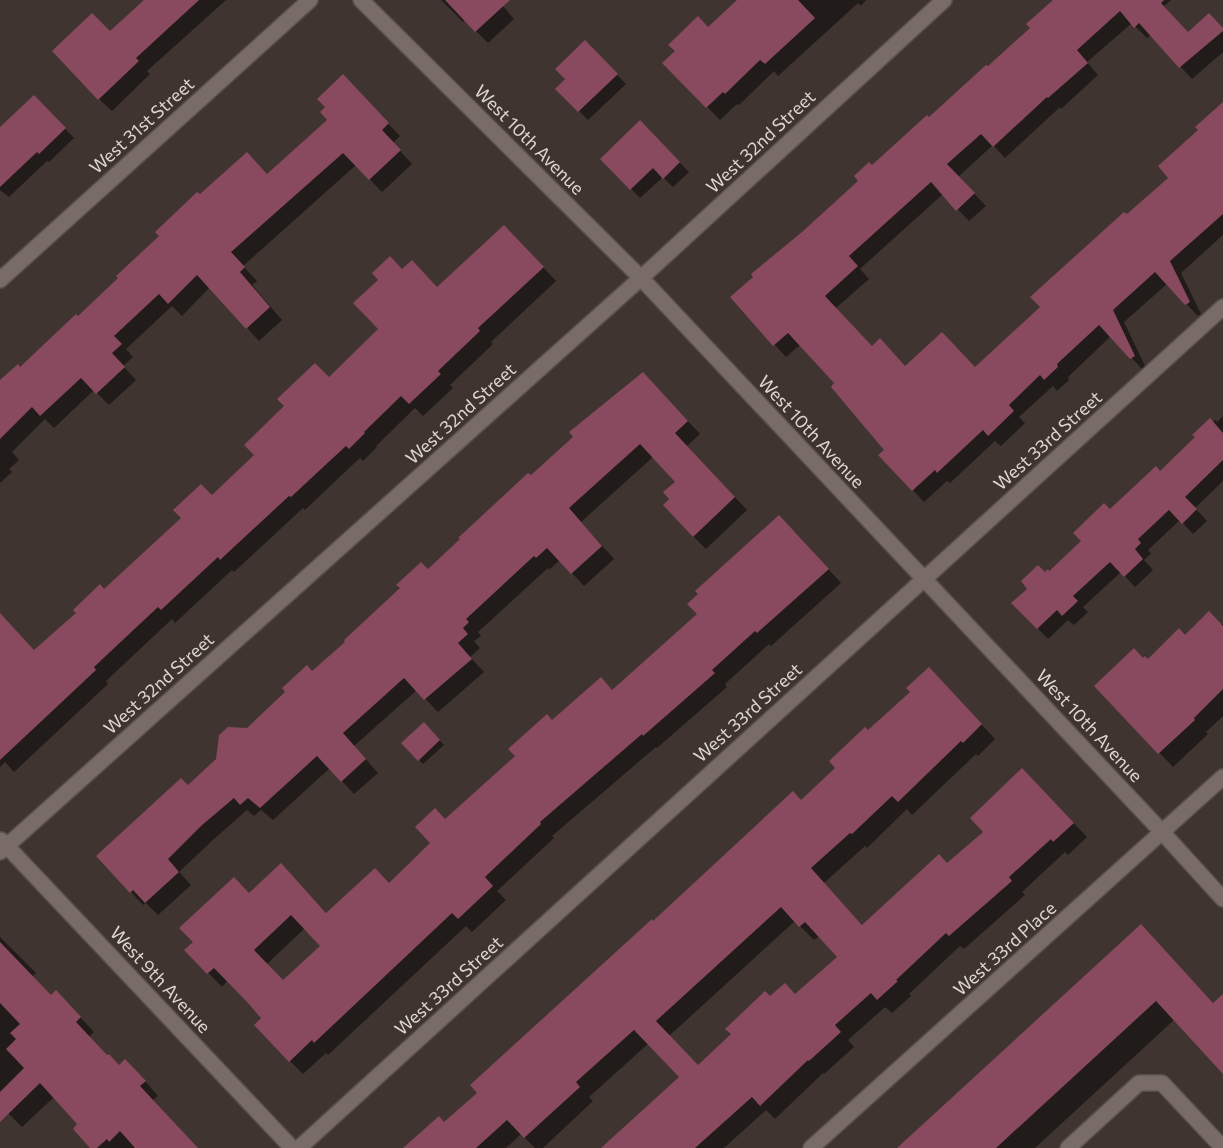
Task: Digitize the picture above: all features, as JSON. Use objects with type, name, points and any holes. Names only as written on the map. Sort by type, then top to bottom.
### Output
[{"type":"street","name":"West 31st Street","points":[[0,280],[310,0]]},
{"type":"street","name":"West 10th Avenue","points":[[361,0],[641,278],[1223,899]]},
{"type":"street","name":"West 32nd Street","points":[[2,846],[641,278],[944,0]]},
{"type":"street","name":"West 33rd Street","points":[[299,1148],[1223,307]]},
{"type":"street","name":"West 33rd Place","points":[[811,1148],[1223,777]]},
{"type":"street","name":"West 9th Avenue","points":[[2,846],[292,1148]]},
{"type":"street","points":[[1068,1148],[1139,1083],[1162,1083],[1223,1148]]},
{"type":"building","points":[[144,0],[199,0],[136,58],[139,61],[98,100],[52,51],[92,13],[110,31]]},
{"type":"building","points":[[445,0],[510,0],[475,32]]},
{"type":"building","points":[[737,0],[798,0],[815,18],[765,64],[760,60],[725,94],[723,92],[706,108],[662,63],[675,51],[668,45],[698,16],[708,27]]},
{"type":"building","points":[[1053,0],[1164,0],[1161,3],[1188,32],[1209,13],[1223,28],[1223,31],[1179,68],[1139,23],[1134,28],[1120,11],[1077,50],[1088,63],[1047,97],[993,147],[981,134],[947,164],[975,193],[956,211],[931,182],[849,256],[858,266],[825,296],[872,346],[880,338],[905,366],[942,332],[975,367],[1040,307],[1030,297],[1124,212],[1127,214],[1168,178],[1158,166],[1198,130],[1195,127],[1223,102],[1223,214],[1170,261],[1190,302],[1185,305],[1155,272],[1113,310],[1135,356],[1130,359],[1099,325],[1057,364],[1058,367],[1044,380],[1040,375],[1009,405],[1014,411],[988,436],[983,430],[937,473],[935,470],[912,491],[878,455],[884,450],[831,387],[834,383],[788,333],[773,346],[730,297],[753,277],[751,274],[802,232],[858,181],[854,176],[869,162],[872,165],[927,115],[929,117],[986,65],[988,66],[1030,28],[1026,24]]},
{"type":"building","points":[[585,40],[618,74],[578,112],[555,89],[565,79],[555,69]]},
{"type":"building","points":[[343,74],[389,123],[382,130],[401,150],[369,180],[343,153],[231,252],[245,267],[240,272],[270,307],[246,329],[197,275],[168,304],[159,294],[114,336],[122,344],[112,353],[125,367],[96,394],[81,378],[40,416],[32,407],[0,439],[0,380],[18,364],[20,367],[76,314],[78,316],[118,278],[116,276],[159,236],[155,232],[197,192],[200,194],[247,152],[267,174],[327,120],[320,112],[325,107],[317,99]]},
{"type":"building","points":[[34,95],[66,128],[0,187],[0,127]]},
{"type":"building","points":[[640,120],[680,162],[663,179],[653,168],[630,190],[600,159]]},
{"type":"building","points":[[504,225],[544,267],[478,328],[480,331],[438,371],[441,374],[409,404],[401,396],[349,449],[346,446],[220,560],[218,557],[161,610],[158,607],[94,667],[96,670],[0,760],[0,613],[34,650],[76,613],[73,610],[100,584],[104,589],[181,518],[173,510],[201,484],[212,495],[254,455],[244,445],[284,406],[277,399],[315,363],[329,377],[378,329],[353,303],[378,280],[372,273],[390,256],[402,269],[412,260],[437,287]]},
{"type":"building","points":[[643,372],[688,421],[675,433],[735,497],[693,537],[663,505],[669,499],[663,492],[675,482],[640,444],[569,508],[602,546],[571,574],[547,548],[536,558],[534,556],[466,619],[469,622],[463,628],[468,634],[458,643],[472,659],[424,700],[404,678],[343,733],[366,759],[341,782],[317,756],[260,808],[248,798],[240,805],[234,798],[201,826],[168,859],[179,872],[145,903],[133,890],[130,893],[96,856],[181,778],[188,785],[216,759],[219,735],[228,727],[247,728],[285,692],[282,688],[307,665],[312,671],[345,642],[344,640],[400,588],[396,585],[421,562],[428,569],[460,539],[458,538],[528,473],[531,475],[573,437],[569,432]]},
{"type":"building","points":[[1210,418],[1223,433],[1223,460],[1185,497],[1197,509],[1182,524],[1169,510],[1138,539],[1141,543],[1135,549],[1143,559],[1124,577],[1110,562],[1073,596],[1078,601],[1062,616],[1057,610],[1037,629],[1011,603],[1027,589],[1021,581],[1038,565],[1045,572],[1048,569],[1049,571],[1081,541],[1073,533],[1104,503],[1110,509],[1156,466],[1160,471],[1195,437],[1192,435]]},
{"type":"building","points":[[779,515],[829,569],[712,670],[715,673],[540,822],[541,824],[485,877],[493,886],[458,919],[452,913],[314,1043],[312,1040],[289,1062],[254,1025],[261,1018],[248,1003],[214,968],[207,974],[184,950],[193,942],[179,928],[234,877],[249,893],[281,863],[326,913],[375,868],[389,883],[430,843],[415,827],[435,808],[445,819],[515,756],[508,749],[547,714],[552,720],[601,677],[612,690],[697,614],[687,604],[698,594],[695,591]],"holes":[[[291,915],[320,946],[283,980],[254,950]]]},
{"type":"building","points":[[1209,611],[1223,626],[1223,689],[1194,718],[1195,720],[1158,754],[1094,686],[1134,648],[1143,658],[1145,656],[1148,659],[1179,628],[1185,635]]},
{"type":"building","points":[[929,667],[982,724],[963,743],[961,741],[898,802],[892,796],[852,834],[850,833],[811,868],[862,925],[939,854],[947,863],[983,832],[970,818],[1022,768],[1074,823],[1053,842],[1051,839],[1009,877],[1012,881],[949,936],[946,933],[877,1000],[871,993],[835,1025],[841,1032],[808,1060],[760,1106],[752,1097],[695,1148],[601,1148],[679,1077],[634,1030],[576,1082],[580,1087],[524,1138],[507,1120],[476,1148],[403,1148],[439,1116],[444,1122],[477,1093],[470,1085],[652,919],[653,921],[793,791],[801,800],[835,768],[829,761],[865,727],[868,730],[910,692],[906,688]],"holes":[[[781,907],[799,927],[805,922],[837,957],[795,994],[785,983],[770,996],[765,991],[725,1029],[731,1034],[698,1065],[656,1021]]]},
{"type":"building","points":[[424,722],[440,740],[418,761],[401,743]]},
{"type":"building","points":[[1141,924],[1213,1003],[1223,994],[1223,1074],[1156,1001],[996,1148],[897,1148]]},
{"type":"building","points":[[0,942],[51,995],[56,990],[81,1017],[76,1022],[107,1055],[109,1054],[119,1065],[125,1059],[146,1081],[140,1086],[198,1148],[135,1148],[120,1131],[109,1142],[107,1139],[97,1148],[90,1148],[73,1129],[77,1124],[40,1083],[0,1122],[0,1092],[24,1068],[6,1049],[16,1039],[10,1033],[20,1024],[0,1003]]}]
